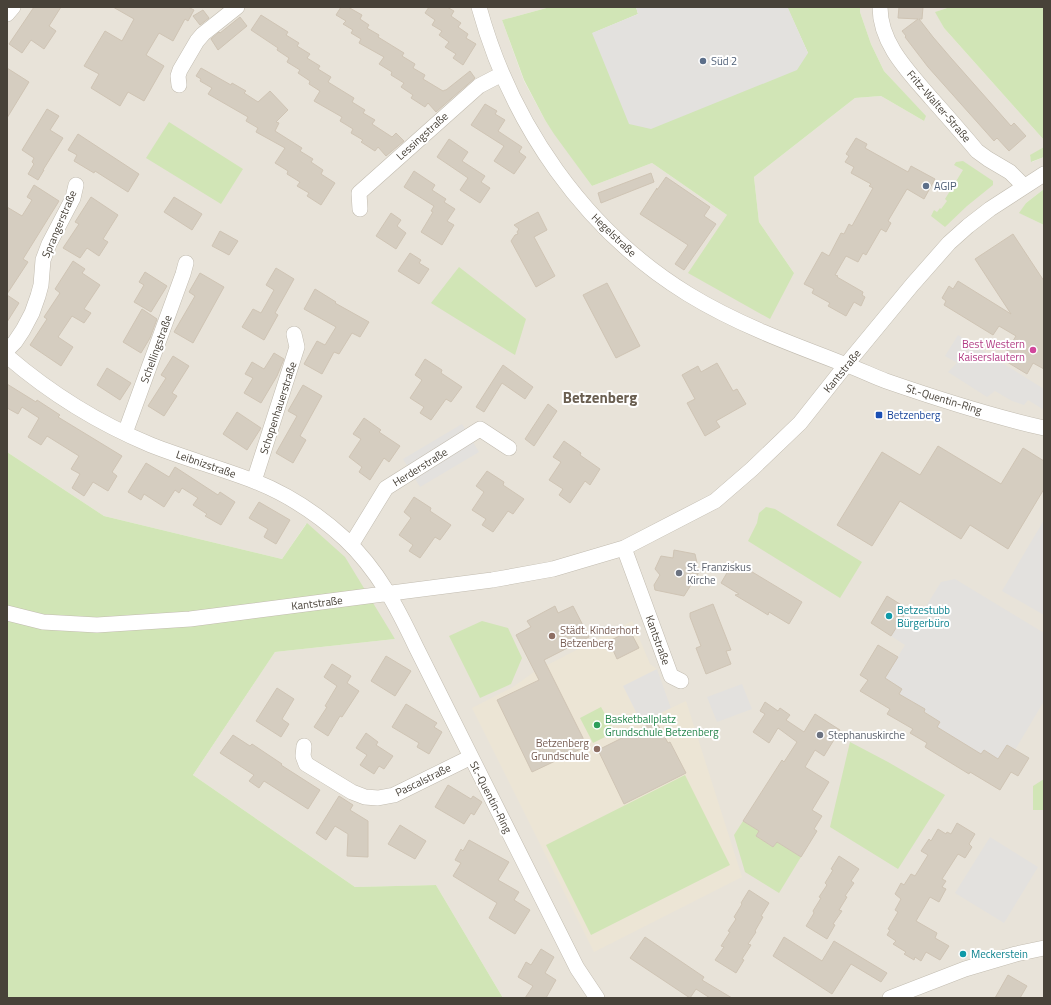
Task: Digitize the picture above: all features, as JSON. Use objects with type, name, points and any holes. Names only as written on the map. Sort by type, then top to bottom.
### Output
[{"type":"street","points":[[7,14],[12,7]]},
{"type":"street","points":[[179,85],[178,76],[180,70],[197,41],[203,34],[237,7]]},
{"type":"street","name":"Hegelstraße","points":[[479,7],[502,74],[539,146],[576,196],[616,240],[638,259],[688,294],[737,321],[790,344],[846,365]]},
{"type":"street","name":"Fritz-Walter-Straße","points":[[880,7],[886,37],[899,60],[978,151],[988,159],[1010,172],[1024,186]]},
{"type":"street","name":"Lessingstraße","points":[[360,209],[359,193],[479,86],[502,74]]},
{"type":"street","name":"Kantstraße","points":[[7,613],[43,622],[97,625],[190,619],[492,580],[553,569],[624,548],[714,501],[752,469],[800,423],[912,285],[950,243],[968,226],[1024,186],[1044,174]]},
{"type":"street","name":"Sprangerstraße","points":[[7,350],[15,342],[32,314],[41,285],[43,260],[49,244],[73,198],[76,184]]},
{"type":"street","name":"Schellingstraße","points":[[125,433],[186,264]]},
{"type":"street","name":"Schopenhauerstraße","points":[[254,481],[297,347],[294,334]]},
{"type":"street","name":"Leibnizstraße","points":[[7,356],[27,373],[93,417],[151,445],[254,481],[274,490],[313,513],[345,538],[370,566],[389,593]]},
{"type":"street","name":"St.-Quentin-Ring","points":[[846,365],[954,404],[1044,428]]},
{"type":"street","name":"Herderstraße","points":[[351,545],[386,488],[480,429],[509,448]]},
{"type":"street","name":"Kantstraße","points":[[624,548],[671,676],[681,681]]},
{"type":"street","name":"St.-Quentin-Ring","points":[[389,593],[401,614],[416,647],[577,968],[596,998]]},
{"type":"street","name":"Pascalstraße","points":[[304,746],[303,756],[306,764],[352,792],[365,797],[378,798],[394,795],[471,757]]},
{"type":"street","points":[[890,998],[965,969],[1016,954],[1044,948]]},
{"type":"shaded area","points":[[7,7],[550,7],[502,20],[524,81],[545,120],[592,186],[652,163],[727,215],[794,273],[759,222],[754,177],[855,98],[881,96],[924,121],[925,116],[884,71],[871,44],[860,12],[860,7],[950,7],[936,12],[944,28],[1044,140],[1044,147],[1030,156],[1032,162],[1044,157],[1044,189],[1026,203],[1020,213],[1044,225],[1044,998],[503,998],[436,885],[355,887],[193,775],[275,652],[395,639],[306,524],[282,559],[104,516],[7,452]]},
{"type":"shaded area","name":"Süd 2","points":[[636,7],[785,7],[788,8],[808,53],[797,70],[651,129],[629,124],[592,33],[638,14]]},
{"type":"shaded area","points":[[958,335],[1044,389],[1044,410],[1028,400],[1024,405],[1012,401],[995,391],[987,397],[948,372],[957,363],[945,356]]},
{"type":"shaded area","points":[[462,424],[479,452],[420,487],[403,459]]},
{"type":"shaded area","points":[[1044,520],[1044,615],[1002,591]]},
{"type":"shaded area","points":[[955,579],[1044,633],[1044,701],[1015,750],[1007,745],[998,759],[984,750],[981,754],[937,727],[940,722],[924,711],[925,709],[899,694],[902,689],[885,678],[905,645],[891,636],[908,609],[920,616],[941,582]]},
{"type":"shaded area","name":"Betzenberg Grundschule","points":[[632,621],[650,664],[657,669],[671,708],[686,701],[742,877],[594,952],[472,708],[513,687],[534,672]]},
{"type":"shaded area","points":[[657,669],[671,708],[641,722],[623,686]]},
{"type":"shaded area","points":[[742,684],[752,709],[717,722],[707,697]]},
{"type":"shaded area","points":[[990,837],[1038,867],[1004,923],[955,893]]},
{"type":"green space","points":[[550,7],[636,7],[638,14],[593,33],[808,53],[788,9],[785,7],[860,7],[860,12],[871,44],[884,71],[926,116],[924,121],[881,96],[855,98],[754,177],[759,222],[794,273],[770,319],[688,273],[727,215],[652,163],[592,186],[554,134],[524,80],[502,20]]},
{"type":"green space","points":[[950,7],[1044,7],[1044,140],[944,28],[935,12]]},
{"type":"green space","points":[[169,122],[243,169],[221,204],[146,158]]},
{"type":"green space","points":[[1044,147],[1044,157],[1031,162],[1030,155]]},
{"type":"green space","points":[[963,161],[993,181],[993,185],[967,206],[945,227],[931,216],[934,210],[937,212],[947,201],[945,199],[963,170],[954,165],[956,162]]},
{"type":"green space","points":[[1044,189],[1044,225],[1019,213],[1026,203]]},
{"type":"green space","points":[[459,267],[526,319],[515,355],[431,303]]},
{"type":"green space","points":[[7,452],[104,516],[282,559],[307,523],[345,557],[395,639],[275,652],[193,775],[355,887],[436,885],[503,998],[7,998]]},
{"type":"green space","points":[[766,507],[775,509],[862,562],[840,598],[748,541],[757,523],[759,513]]},
{"type":"green space","points":[[482,621],[508,628],[522,658],[511,684],[480,698],[449,636]]},
{"type":"green space","name":"Basketballplatz Grundschule Betzenberg","points":[[601,707],[615,732],[593,743],[580,718]]},
{"type":"green space","points":[[850,742],[945,795],[898,869],[830,827]]},
{"type":"green space","points":[[685,775],[730,865],[591,935],[546,845]]},
{"type":"green space","points":[[1044,779],[1044,810],[1033,810],[1033,786]]},
{"type":"green space","points":[[743,821],[759,831],[756,836],[773,847],[777,842],[801,857],[779,893],[745,872],[734,835]]},
{"type":"building","points":[[34,7],[61,7],[49,26],[56,31],[44,49],[31,40],[22,53],[9,44]]},
{"type":"building","points":[[113,7],[188,7],[194,10],[188,21],[185,19],[173,41],[159,33],[146,55],[164,66],[144,101],[128,92],[120,106],[91,88],[99,74],[84,66],[105,31],[122,41],[134,19]]},
{"type":"building","points":[[341,7],[348,7],[362,15],[360,19],[369,25],[367,28],[379,35],[378,37],[404,53],[402,56],[415,64],[413,68],[425,75],[423,79],[443,91],[470,71],[475,78],[436,112],[428,103],[425,107],[411,98],[413,95],[401,87],[404,83],[391,75],[392,72],[379,64],[384,57],[359,43],[361,39],[351,33],[353,30],[343,24],[346,21],[336,15]]},
{"type":"building","points":[[429,7],[447,7],[454,11],[451,16],[461,23],[458,27],[468,34],[466,38],[476,44],[463,65],[453,58],[456,54],[445,47],[449,42],[439,35],[442,31],[432,25],[435,20],[425,13]]},
{"type":"building","points":[[899,7],[923,7],[922,19],[919,19],[933,37],[1011,126],[1014,123],[1026,136],[1009,151],[997,138],[994,141],[928,67],[905,37],[906,36],[902,31],[918,19],[898,18]]},
{"type":"building","points":[[203,10],[209,18],[200,25],[193,16]]},
{"type":"building","points":[[261,15],[288,32],[286,35],[299,43],[297,46],[310,54],[307,58],[320,66],[318,69],[331,77],[328,82],[354,98],[352,102],[365,110],[363,113],[375,120],[372,124],[392,137],[396,133],[404,141],[386,156],[378,147],[375,151],[361,142],[363,140],[351,133],[353,129],[340,121],[342,117],[314,101],[320,91],[309,84],[310,81],[298,73],[300,70],[287,62],[289,58],[277,50],[278,48],[251,30]]},
{"type":"building","points":[[240,17],[247,26],[218,50],[211,39]]},
{"type":"building","points":[[7,68],[29,82],[7,118]]},
{"type":"building","points":[[201,68],[231,85],[232,83],[246,91],[244,93],[258,102],[270,91],[288,110],[276,122],[279,123],[275,131],[302,148],[300,151],[313,159],[311,162],[323,170],[321,174],[335,183],[321,205],[307,196],[309,193],[297,186],[300,182],[287,174],[288,171],[275,163],[285,148],[256,132],[258,128],[246,121],[248,117],[208,94],[212,88],[200,81],[201,79],[196,76]]},
{"type":"building","points":[[485,104],[497,111],[495,114],[505,120],[498,131],[522,147],[519,152],[526,157],[514,174],[494,161],[504,146],[471,125]]},
{"type":"building","points":[[47,109],[59,116],[50,130],[63,138],[38,180],[28,174],[34,164],[32,162],[34,158],[22,150]]},
{"type":"building","points":[[78,134],[139,174],[128,192],[95,171],[94,173],[74,161],[77,155],[68,150]]},
{"type":"building","points":[[856,138],[867,144],[865,148],[908,172],[911,166],[935,179],[924,199],[907,189],[888,221],[891,223],[886,232],[881,229],[866,255],[863,253],[858,262],[846,256],[835,275],[863,292],[862,295],[865,297],[861,306],[854,302],[846,316],[828,306],[830,303],[812,293],[814,289],[804,284],[822,252],[829,256],[841,233],[844,234],[849,224],[852,226],[873,188],[869,186],[871,184],[851,173],[854,167],[845,162],[849,156],[846,154]]},
{"type":"building","points":[[449,139],[468,152],[462,161],[485,176],[481,182],[490,188],[480,203],[460,190],[468,178],[437,157]]},
{"type":"building","points":[[414,171],[435,185],[432,190],[446,199],[444,202],[455,209],[447,221],[454,225],[442,245],[421,232],[433,212],[431,211],[434,206],[404,187]]},
{"type":"building","points":[[651,173],[654,182],[601,203],[598,193]]},
{"type":"building","points":[[666,177],[710,207],[704,216],[716,224],[684,270],[675,264],[688,245],[640,214]]},
{"type":"building","points":[[34,185],[59,201],[23,259],[28,262],[7,294],[7,207],[22,216],[32,200],[27,197]]},
{"type":"building","points":[[91,197],[118,215],[103,239],[108,242],[99,256],[87,248],[80,258],[63,248],[79,224],[75,222]]},
{"type":"building","points":[[174,197],[202,214],[192,230],[164,212]]},
{"type":"building","points":[[538,212],[547,230],[534,237],[555,276],[536,287],[511,241],[515,235],[518,234],[517,232],[519,229],[514,225]]},
{"type":"building","points":[[391,213],[401,220],[397,226],[406,233],[396,249],[376,236]]},
{"type":"building","points":[[220,231],[238,241],[229,255],[212,246]]},
{"type":"building","points":[[1013,234],[1044,281],[1044,369],[1033,363],[1027,374],[1002,359],[1016,336],[999,326],[993,335],[944,305],[946,301],[942,298],[949,286],[953,289],[958,281],[1011,314],[975,259]]},
{"type":"building","points":[[410,253],[421,260],[419,263],[429,269],[419,284],[398,271]]},
{"type":"building","points":[[73,261],[85,269],[82,273],[100,285],[84,309],[91,313],[84,323],[72,316],[58,337],[73,347],[61,366],[30,345],[47,319],[44,317],[60,293],[55,289]]},
{"type":"building","points":[[276,268],[294,279],[275,313],[278,315],[264,340],[242,327],[253,309],[261,313],[274,290],[266,285]]},
{"type":"building","points":[[145,272],[167,286],[151,312],[134,302],[144,285],[139,282]]},
{"type":"building","points":[[200,273],[224,287],[193,343],[174,332],[195,296],[189,292]]},
{"type":"building","points":[[607,283],[640,346],[616,358],[583,295]]},
{"type":"building","points":[[315,289],[336,302],[335,303],[369,322],[360,337],[352,333],[339,354],[334,352],[322,374],[304,364],[317,341],[325,345],[336,327],[304,309]]},
{"type":"building","points":[[7,295],[19,303],[7,322]]},
{"type":"building","points":[[142,309],[157,319],[150,338],[141,353],[123,342]]},
{"type":"building","points":[[274,353],[284,359],[277,376],[261,403],[244,393],[253,378],[245,374],[252,362],[264,369]]},
{"type":"building","points":[[173,356],[189,366],[172,393],[177,396],[164,416],[148,406],[166,378],[161,375]]},
{"type":"building","points":[[425,359],[442,370],[441,373],[462,387],[451,402],[446,399],[431,420],[420,413],[424,407],[410,398],[422,380],[415,375]]},
{"type":"building","points":[[717,363],[733,391],[737,389],[746,404],[716,421],[720,427],[705,436],[687,403],[695,399],[682,375],[698,366],[701,372]]},
{"type":"building","points":[[503,365],[533,387],[525,399],[502,383],[484,412],[476,407]]},
{"type":"building","points":[[107,368],[131,383],[120,400],[97,385]]},
{"type":"building","points":[[7,384],[36,402],[37,400],[60,415],[58,417],[122,456],[112,472],[117,476],[108,491],[93,482],[84,496],[72,488],[80,474],[71,469],[79,456],[47,436],[41,445],[28,437],[39,418],[22,407],[18,414],[7,408]]},
{"type":"building","points":[[303,385],[322,396],[300,436],[306,440],[293,463],[276,453],[297,416],[288,411]]},
{"type":"building","points":[[548,404],[557,411],[534,446],[525,439]]},
{"type":"building","points":[[237,412],[261,428],[247,450],[223,434]]},
{"type":"building","points":[[364,418],[381,430],[379,432],[400,446],[389,462],[384,458],[370,480],[359,472],[362,467],[349,457],[361,439],[353,434]]},
{"type":"building","points":[[564,441],[581,453],[580,455],[600,469],[590,485],[585,481],[570,503],[559,495],[563,489],[549,480],[561,462],[553,457]]},
{"type":"building","points":[[938,446],[1001,484],[1023,448],[1044,461],[1044,489],[1008,549],[970,525],[961,539],[900,501],[872,546],[837,525],[882,452],[920,475]]},
{"type":"building","points":[[146,463],[169,477],[175,467],[218,495],[220,492],[235,502],[221,525],[205,516],[207,514],[193,505],[198,498],[182,488],[179,493],[175,490],[164,507],[144,494],[141,500],[128,492]]},
{"type":"building","points":[[487,471],[504,482],[503,485],[524,499],[513,514],[508,511],[493,532],[482,525],[486,519],[472,510],[484,492],[476,486]]},
{"type":"building","points":[[414,497],[431,508],[430,511],[451,525],[440,540],[435,537],[420,558],[409,551],[413,545],[399,535],[411,518],[404,512]]},
{"type":"building","points":[[259,502],[290,520],[276,544],[264,537],[268,529],[249,518]]},
{"type":"building","name":"St. Franziskus Kirche","points":[[674,550],[695,554],[699,572],[684,596],[655,590],[654,585],[660,575],[655,569],[661,556],[673,558]]},
{"type":"building","points":[[734,561],[802,602],[789,624],[769,612],[768,615],[735,595],[739,594],[721,583]]},
{"type":"building","name":"Betzestubb Bürgerbüro","points":[[887,596],[908,609],[891,636],[871,623]]},
{"type":"building","points":[[713,604],[731,650],[726,651],[731,664],[706,674],[696,648],[701,646],[690,617],[690,613]]},
{"type":"building","points":[[555,606],[558,613],[573,606],[589,637],[544,660],[587,746],[532,772],[497,700],[539,680],[516,635],[531,627],[527,621]]},
{"type":"building","points":[[630,631],[639,648],[617,659],[609,641]]},
{"type":"building","points":[[878,645],[898,657],[885,678],[902,689],[899,694],[925,709],[924,712],[940,722],[937,727],[981,754],[984,750],[998,759],[1007,745],[1029,758],[1018,776],[1011,772],[1000,790],[970,772],[969,774],[925,747],[927,743],[910,733],[913,729],[887,714],[890,709],[860,691],[868,680],[860,675]]},
{"type":"building","points":[[386,656],[411,671],[395,696],[371,681]]},
{"type":"building","points":[[332,664],[351,676],[347,683],[359,691],[342,717],[340,716],[328,736],[314,727],[327,707],[325,706],[337,686],[324,677]]},
{"type":"building","points":[[277,688],[294,699],[282,719],[289,724],[281,737],[256,721]]},
{"type":"building","points":[[765,702],[778,711],[780,708],[790,715],[786,720],[804,732],[815,714],[840,730],[824,756],[815,750],[805,767],[829,782],[812,810],[822,816],[814,829],[817,831],[801,857],[777,842],[773,847],[756,836],[759,831],[743,821],[782,760],[784,762],[797,742],[778,728],[769,743],[753,732],[765,714],[760,711]]},
{"type":"building","points":[[406,704],[437,723],[434,727],[442,732],[429,754],[417,747],[419,743],[392,727]]},
{"type":"building","points":[[656,721],[668,743],[670,742],[686,773],[624,804],[598,750]]},
{"type":"building","points":[[366,733],[378,742],[376,745],[393,756],[384,769],[379,766],[374,774],[360,765],[367,755],[356,748]]},
{"type":"building","points":[[233,735],[250,746],[252,744],[320,790],[308,809],[264,781],[259,788],[249,781],[254,775],[220,753]]},
{"type":"building","points":[[448,785],[471,799],[473,796],[482,802],[474,815],[471,813],[464,824],[435,807]]},
{"type":"building","points":[[339,796],[353,805],[350,810],[368,821],[368,857],[347,856],[348,834],[335,826],[326,840],[316,833]]},
{"type":"building","points":[[957,823],[975,834],[969,844],[972,847],[965,858],[958,854],[942,879],[946,881],[942,887],[946,889],[939,902],[930,897],[916,921],[937,933],[935,938],[949,946],[940,960],[926,952],[921,961],[915,957],[914,960],[904,954],[906,952],[893,944],[896,941],[887,935],[890,930],[888,929],[898,912],[895,910],[901,899],[895,894],[901,883],[904,885],[911,874],[915,876],[928,855],[921,851],[929,839],[931,841],[938,829],[946,834],[947,832],[951,834]]},
{"type":"building","points":[[400,825],[426,841],[415,859],[388,844]]},
{"type":"building","points":[[469,840],[509,862],[498,880],[519,892],[514,900],[530,910],[515,934],[489,918],[497,903],[453,876],[461,863],[455,860],[461,849],[463,851]]},
{"type":"building","points":[[839,856],[859,869],[851,881],[854,883],[845,896],[847,897],[839,910],[842,911],[833,924],[835,925],[827,939],[806,926],[821,898],[819,897],[827,885],[825,883],[833,870],[831,869]]},
{"type":"building","points":[[749,890],[769,903],[761,916],[763,917],[755,931],[756,932],[748,944],[751,945],[742,959],[744,960],[736,973],[715,960],[724,947],[721,946],[730,932],[728,931],[736,919],[734,917]]},
{"type":"building","points":[[645,937],[704,977],[702,980],[732,998],[710,998],[696,989],[690,998],[630,958]]},
{"type":"building","points":[[784,937],[822,961],[834,941],[887,973],[881,982],[851,964],[832,994],[773,956]]},
{"type":"building","points":[[541,949],[554,957],[545,973],[556,980],[546,998],[525,998],[533,986],[518,977],[526,962],[531,965]]},
{"type":"building","points":[[1008,975],[1027,986],[1020,998],[995,998]]},
{"type":"place","name":"Süd 2","points":[[703,61]]},
{"type":"place","name":"AGIP","points":[[926,186]]},
{"type":"place","name":"Best Western Kaiserslautern","points":[[1033,350]]},
{"type":"place","name":"Betzenberg","points":[[879,415]]},
{"type":"place","name":"St. Franziskus Kirche","points":[[679,573]]},
{"type":"place","name":"Betzestubb Bürgerbüro","points":[[889,616]]},
{"type":"place","name":"Städt. Kinderhort Betzenberg","points":[[552,636]]},
{"type":"place","name":"Basketballplatz Grundschule Betzenberg","points":[[597,725]]},
{"type":"place","name":"Stephanuskirche","points":[[820,735]]},
{"type":"place","name":"Betzenberg Grundschule","points":[[597,749]]},
{"type":"place","name":"Meckerstein","points":[[963,954]]},
{"type":"district","name":"Betzenberg","points":[[600,397]]}]
